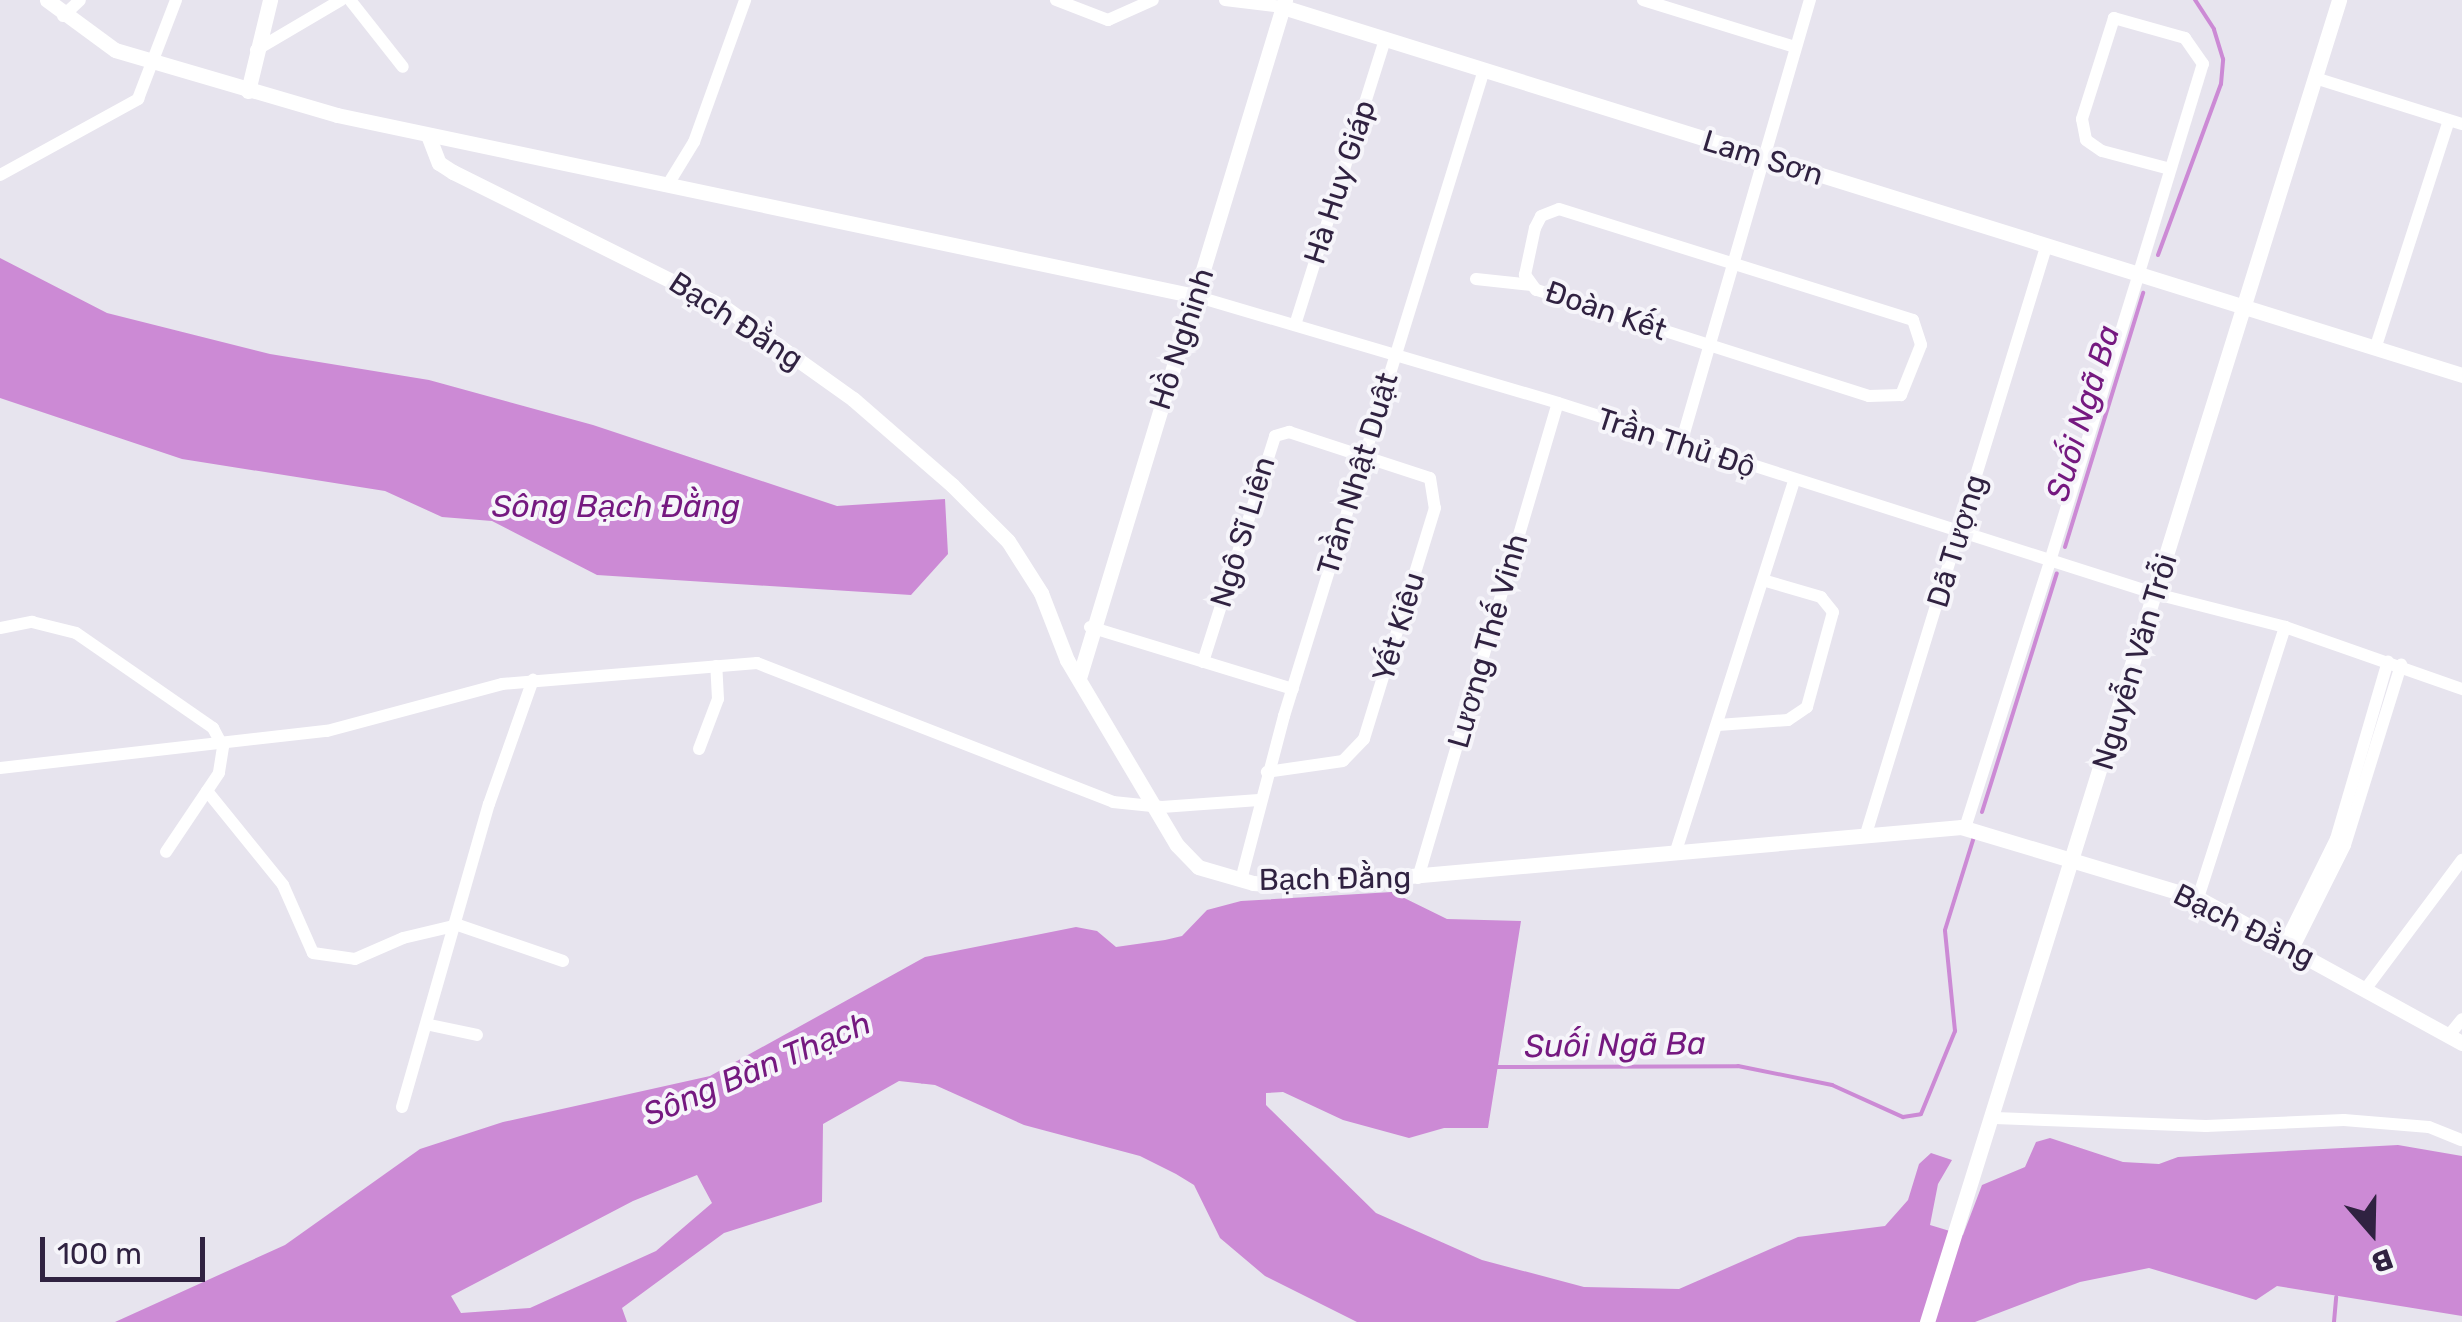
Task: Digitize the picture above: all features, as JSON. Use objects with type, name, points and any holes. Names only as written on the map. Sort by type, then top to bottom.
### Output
[{"type":"street","points":[[46,0],[115,50],[248,91],[428,135],[1196,296]]},
{"type":"street","points":[[64,16],[80,0]]},
{"type":"street","points":[[0,174],[138,100],[155,64],[176,0]]},
{"type":"street","points":[[248,91],[270,0]]},
{"type":"street","points":[[256,50],[340,0]]},
{"type":"street","points":[[350,0],[403,67]]},
{"type":"street","points":[[667,186],[694,142],[746,0]]},
{"type":"street","points":[[1056,0],[1108,20],[1153,0]]},
{"type":"street","points":[[1225,0],[1284,4]]},
{"type":"street","points":[[1643,0],[1794,46]]},
{"type":"street","points":[[1680,446],[1810,0]]},
{"type":"street","name":"Nguyễn Văn Trỗi","points":[[1927,1322],[1989,1136],[2339,0]]},
{"type":"street","name":"Lam Sơn","points":[[1284,4],[2138,276],[2462,374]]},
{"type":"street","name":"Hồ Nghinh","points":[[1079,678],[1090,627],[1284,4]]},
{"type":"street","points":[[1965,828],[2050,561],[2138,276],[2202,64],[2198,50],[2161,28],[2114,18],[2082,119],[2086,140],[2102,151],[2170,169]]},
{"type":"street","name":"Hà Huy Giáp","points":[[1294,325],[1385,39]]},
{"type":"street","name":"Trần Nhật Duật","points":[[1241,880],[1259,800],[1484,70]]},
{"type":"street","points":[[2315,78],[2456,122],[2376,346]]},
{"type":"street","name":"Bạch Đằng","points":[[428,135],[439,163],[453,172],[724,306],[853,399],[1008,541],[1041,592],[1079,678],[1188,860],[1241,880],[1298,886],[1965,828],[2198,898],[2459,1040]]},
{"type":"street","name":"Đoàn Kết","points":[[1559,209],[1913,320],[1921,345],[1901,395],[1890,399],[1709,345],[1532,285],[1525,262],[1535,228],[1541,216],[1559,209]]},
{"type":"street","name":"Dã Tượng","points":[[1866,834],[2046,247]]},
{"type":"street","points":[[1476,279],[1532,285]]},
{"type":"street","name":"Trần Thủ Độ","points":[[1196,296],[1558,403],[1680,446],[2156,594],[2285,628],[2462,688]]},
{"type":"street","name":"Lương Thế Vinh","points":[[1418,878],[1558,403]]},
{"type":"street","name":"Ngô Sĩ Liên","points":[[1203,662],[1275,436],[1289,432],[1365,455]]},
{"type":"street","name":"Yết Kiêu","points":[[1268,772],[1343,761],[1357,752],[1375,704],[1437,497],[1436,486],[1418,471],[1365,455]]},
{"type":"street","points":[[1675,854],[1794,482]]},
{"type":"street","points":[[1718,725],[1800,716],[1818,674],[1832,625],[1829,603],[1762,580]]},
{"type":"street","points":[[0,628],[32,622],[76,633],[207,723],[223,747],[219,773],[166,852]]},
{"type":"street","points":[[1090,627],[1293,688]]},
{"type":"street","points":[[2198,898],[2285,628]]},
{"type":"street","points":[[2288,947],[2346,845],[2394,663]]},
{"type":"street","points":[[0,768],[223,747],[326,731],[533,680],[716,666],[778,668],[1113,802],[1157,807],[1259,800]]},
{"type":"street","points":[[699,749],[718,700],[716,666]]},
{"type":"street","points":[[402,1108],[430,1024],[489,804],[533,680]]},
{"type":"street","points":[[206,791],[283,885],[313,953],[355,960],[403,938],[458,925],[563,961]]},
{"type":"street","points":[[2367,987],[2462,860]]},
{"type":"street","points":[[2459,1040],[2462,1019]]},
{"type":"street","points":[[430,1024],[477,1035]]},
{"type":"street","points":[[1994,1118],[2206,1126],[2344,1120],[2429,1127],[2462,1140]]},
{"type":"water","name":"Sông Bạch Đằng","points":[[0,258],[107,313],[270,354],[429,380],[593,425],[837,506],[945,499],[948,554],[911,595],[597,575],[492,521],[442,517],[385,491],[182,459],[0,398]]},
{"type":"water","name":"Sông Bàn Thạch","points":[[1392,892],[1447,919],[1521,921],[1488,1128],[1444,1128],[1409,1138],[1343,1120],[1283,1092],[1266,1093],[1266,1105],[1376,1213],[1482,1260],[1584,1287],[1679,1289],[1798,1237],[1885,1226],[1908,1200],[1919,1164],[1931,1153],[1952,1160],[1938,1184],[1930,1225],[1963,1235],[1982,1185],[2025,1167],[2036,1142],[2050,1138],[2123,1162],[2159,1164],[2178,1157],[2398,1145],[2462,1156],[2462,1316],[2277,1286],[2256,1300],[2149,1268],[2080,1282],[1975,1322],[1357,1322],[1265,1276],[1220,1238],[1194,1185],[1176,1174],[1140,1156],[1024,1125],[935,1085],[899,1081],[823,1124],[822,1202],[724,1233],[622,1308],[627,1322],[115,1322],[285,1245],[420,1149],[503,1122],[710,1076],[925,957],[1076,927],[1097,931],[1116,947],[1165,940],[1182,936],[1207,910],[1241,901]],"holes":[[[697,1175],[712,1203],[656,1251],[530,1308],[461,1313],[451,1296],[633,1201]]]},
{"type":"waterway","name":"Suối Ngã Ba","points":[[2158,255],[2221,84],[2223,59],[2214,29],[2195,0]]},
{"type":"waterway","name":"Suối Ngã Ba","points":[[2065,547],[2143,293]]},
{"type":"waterway","name":"Suối Ngã Ba","points":[[1982,812],[2057,573]]},
{"type":"waterway","name":"Suối Ngã Ba","points":[[1491,1067],[1738,1066],[1832,1085],[1903,1117],[1921,1114],[1955,1031],[1945,930],[1974,837]]},
{"type":"waterway","points":[[2334,1322],[2336,1297]]}]
